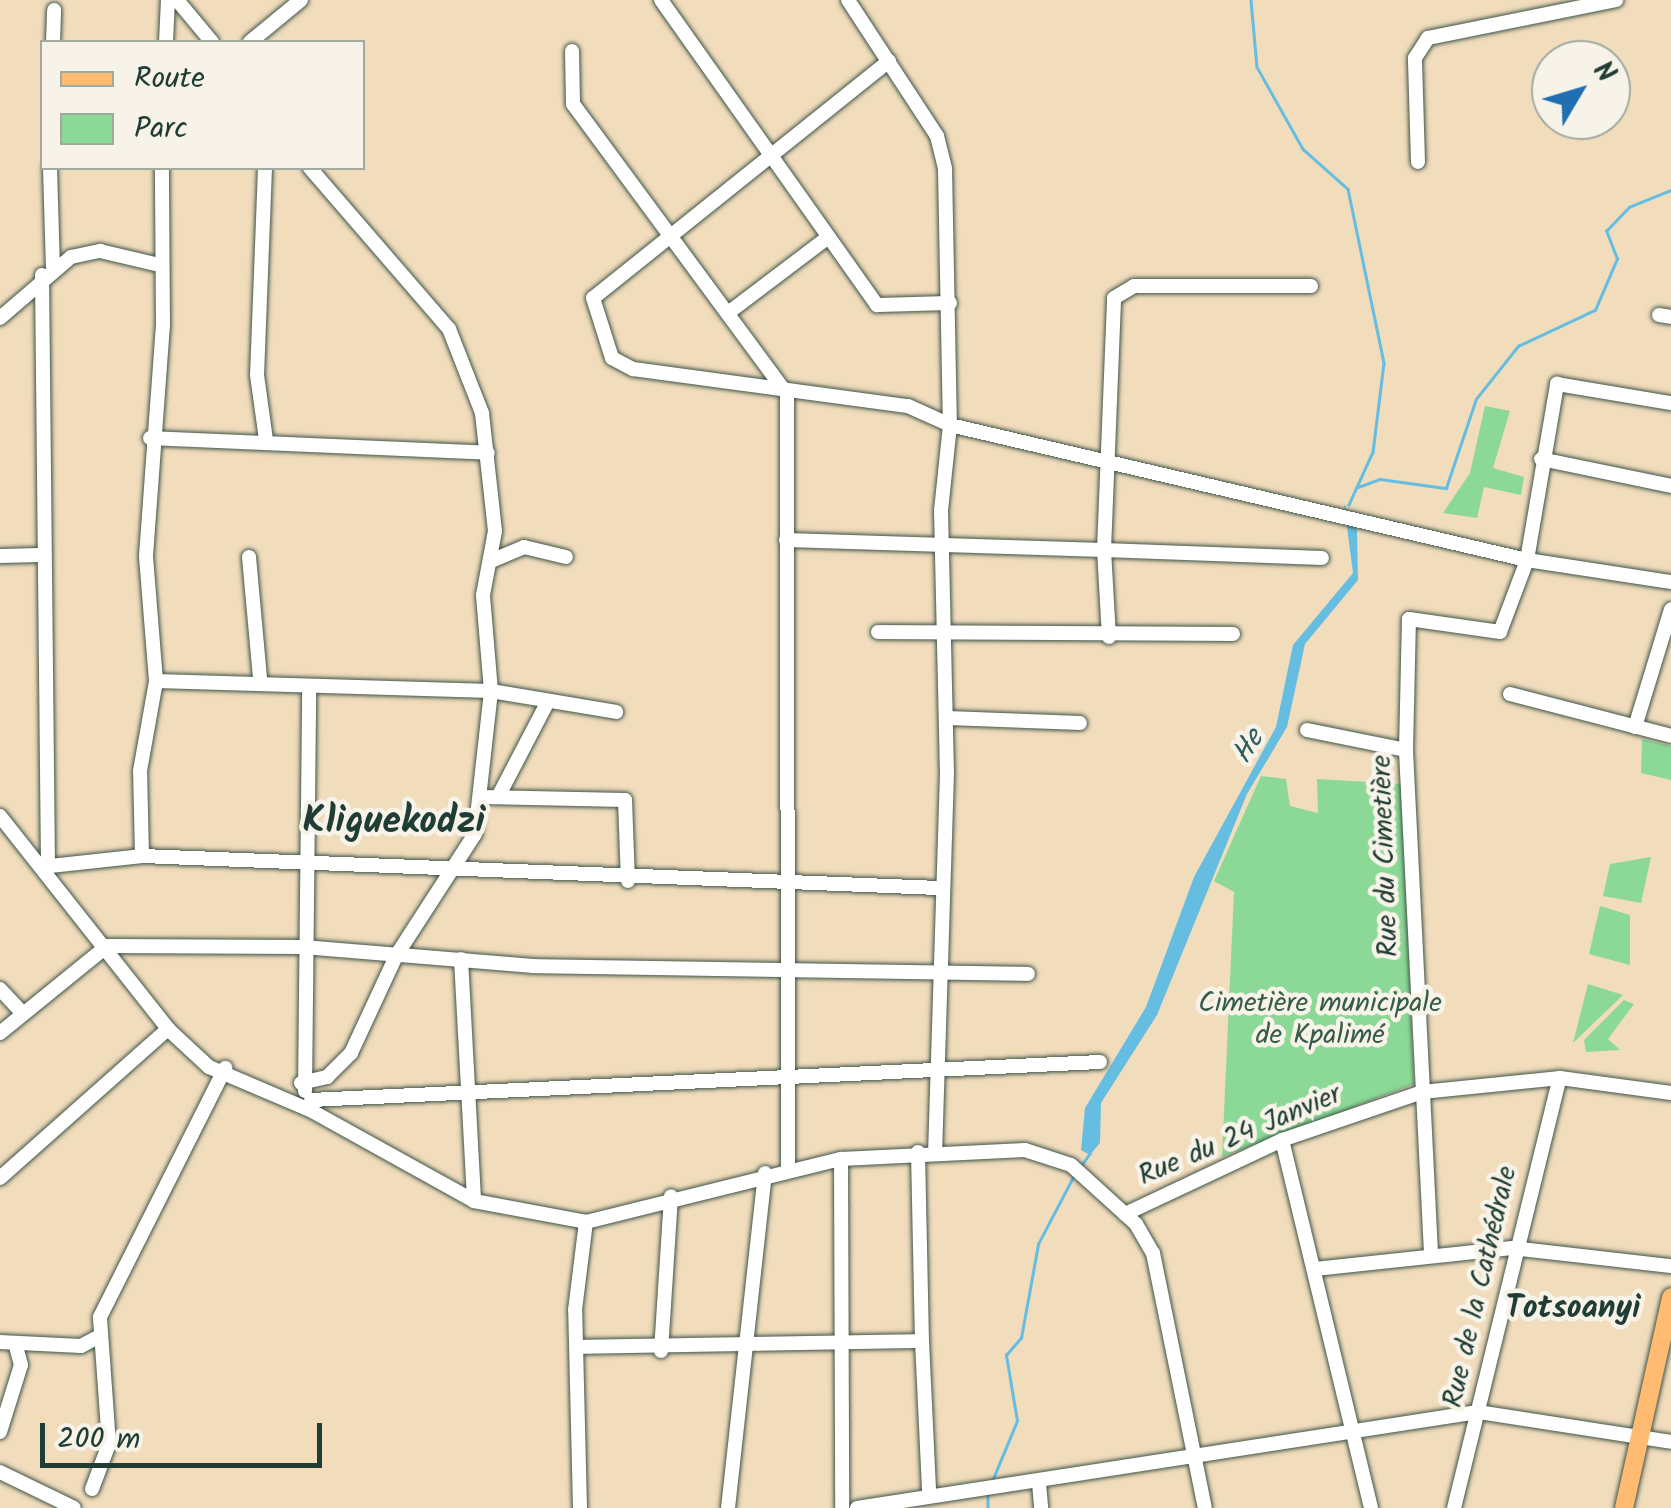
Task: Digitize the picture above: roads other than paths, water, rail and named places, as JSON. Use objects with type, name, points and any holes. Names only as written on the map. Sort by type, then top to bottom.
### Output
[{"type":"main road","points":[[1624,1508],[1671,1298]]},
{"type":"street","points":[[166,40],[168,0]]},
{"type":"street","points":[[177,0],[210,40]]},
{"type":"street","points":[[252,40],[301,0]]},
{"type":"street","points":[[848,0],[937,136],[946,169],[950,426],[942,548],[948,718],[940,888],[943,1070],[935,1152]]},
{"type":"street","points":[[1418,162],[1415,58],[1428,38],[1616,0]]},
{"type":"street","points":[[663,2],[772,162],[877,305],[950,303]]},
{"type":"street","points":[[53,40],[54,10]]},
{"type":"street","points":[[572,51],[573,104],[787,394],[781,972],[788,1167]]},
{"type":"street","points":[[889,61],[772,162],[595,293],[612,358],[787,394],[908,406],[950,426],[1110,464],[1348,513],[1527,560],[1671,582]]},
{"type":"street","points":[[44,867],[41,555],[50,170]]},
{"type":"street","points":[[142,856],[140,772],[156,681],[146,556],[162,170]]},
{"type":"street","points":[[264,170],[257,375],[266,440]]},
{"type":"street","points":[[312,170],[449,329],[488,452],[491,561],[482,610],[491,691],[490,797]]},
{"type":"street","points":[[728,314],[827,238]]},
{"type":"street","points":[[0,318],[47,271],[100,251],[159,265]]},
{"type":"street","points":[[1109,637],[1104,550],[1110,464],[1106,346],[1123,289],[1311,286]]},
{"type":"street","points":[[1527,560],[1541,459],[1557,384],[1671,403]]},
{"type":"street","points":[[150,438],[488,452]]},
{"type":"street","points":[[1541,459],[1671,486]]},
{"type":"street","points":[[786,540],[1322,558]]},
{"type":"street","points":[[491,561],[524,547],[566,557]]},
{"type":"street","points":[[0,556],[41,555]]},
{"type":"street","points":[[249,557],[260,678]]},
{"type":"street","name":"Rue du Cimetière","points":[[1430,1252],[1406,750],[1408,638],[1416,615],[1500,632],[1527,560]]},
{"type":"street","points":[[1635,728],[1671,609]]},
{"type":"street","points":[[878,632],[1109,637],[1233,634]]},
{"type":"street","points":[[156,681],[260,678],[309,686],[491,691],[546,705],[616,712]]},
{"type":"street","points":[[309,686],[301,1083],[311,1105]]},
{"type":"street","points":[[1510,694],[1671,736]]},
{"type":"street","points":[[301,1083],[327,1077],[352,1053],[396,956],[475,834],[490,797],[546,705]]},
{"type":"street","points":[[948,718],[1080,723]]},
{"type":"street","points":[[1308,730],[1406,750]]},
{"type":"street","points":[[490,797],[624,800],[628,880]]},
{"type":"street","points":[[0,816],[107,946],[168,1029],[208,1067],[224,1068],[311,1105],[474,1201],[586,1222],[788,1167],[841,1159],[918,1152],[1025,1150],[1076,1168],[1125,1214],[1164,1285],[1205,1508]]},
{"type":"street","points":[[44,867],[142,856],[449,874],[784,887],[940,888]]},
{"type":"street","points":[[0,1033],[107,946],[302,947],[396,956],[781,972],[941,969],[1028,974]]},
{"type":"street","points":[[460,959],[464,1086],[474,1201]]},
{"type":"street","points":[[0,989],[22,1013]]},
{"type":"street","points":[[0,1178],[168,1029]]},
{"type":"street","points":[[311,1105],[464,1086],[1100,1062]]},
{"type":"street","points":[[92,1489],[109,1444],[100,1316],[224,1068]]},
{"type":"street","name":"Rue du 24 Janvier","points":[[1125,1214],[1282,1140],[1422,1092],[1560,1078],[1671,1092]]},
{"type":"street","name":"Rue de la Cathédrale","points":[[1454,1508],[1512,1248],[1560,1078]]},
{"type":"street","points":[[1282,1140],[1371,1508]]},
{"type":"street","points":[[918,1152],[929,1492]]},
{"type":"street","points":[[841,1159],[842,1508]]},
{"type":"street","points":[[728,1508],[765,1173]]},
{"type":"street","points":[[661,1351],[671,1196]]},
{"type":"street","points":[[580,1508],[577,1254],[586,1222]]},
{"type":"street","points":[[1315,1269],[1430,1252],[1512,1248],[1671,1266]]},
{"type":"street","points":[[8,1344],[81,1346],[100,1336]]},
{"type":"street","points":[[578,1347],[661,1351],[748,1343],[843,1347],[922,1341]]},
{"type":"street","points":[[0,1432],[21,1365],[8,1344]]},
{"type":"street","points":[[858,1508],[929,1492],[1038,1483],[1478,1412],[1671,1442]]},
{"type":"street","points":[[0,1472],[74,1508]]},
{"type":"street","points":[[1038,1483],[1041,1508]]},
{"type":"water","points":[[1344,504],[1357,530],[1358,580],[1305,644],[1287,727],[1247,794],[1157,1015],[1101,1103],[1100,1143],[1090,1155],[1081,1150],[1085,1108],[1146,1007],[1194,877],[1276,727],[1293,645],[1353,573]]},
{"type":"waterway","name":"He","points":[[1251,0],[1257,67],[1303,149],[1348,189],[1384,363],[1373,452],[1349,505]]},
{"type":"waterway","points":[[1358,487],[1380,479],[1446,488],[1476,399],[1518,346],[1595,310],[1617,259],[1606,231],[1629,207],[1671,190]]},
{"type":"waterway","name":"He","points":[[1080,1167],[1090,1153]]},
{"type":"waterway","name":"He","points":[[992,1481],[1017,1421],[1006,1355],[1021,1338],[1038,1244],[1073,1177]]},
{"type":"waterway","name":"He","points":[[988,1493],[988,1508]]},
{"type":"district","name":"Kliguekodzi","points":[[394,823]]},
{"type":"district","name":"Totsoanyi","points":[[1573,1309]]},
{"type":"park label","name":"Cimetière municipale de Kpalimé","points":[[1320,1020]]}]
